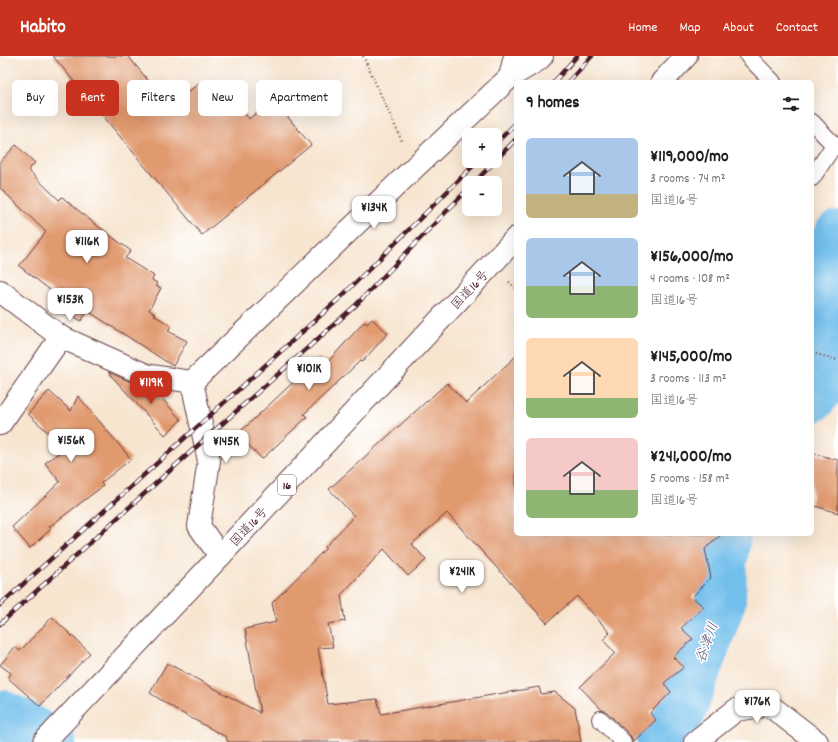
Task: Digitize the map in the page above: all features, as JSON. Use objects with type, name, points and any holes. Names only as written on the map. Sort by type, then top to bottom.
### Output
[{"type":"main road","points":[[510,77],[515,56]]},
{"type":"main road","points":[[192,382],[510,77],[542,56]]},
{"type":"main road","points":[[664,80],[686,56]]},
{"type":"main road","name":"国道16号","points":[[50,736],[514,240]]},
{"type":"main road","points":[[0,291],[61,337],[146,375],[192,382]]},
{"type":"main road","points":[[0,424],[61,337]]},
{"type":"main road","points":[[192,382],[209,461],[199,526],[220,556]]},
{"type":"main road","points":[[695,742],[736,710],[769,705],[817,742]]},
{"type":"lane","points":[[748,56],[771,80]]},
{"type":"lane","points":[[814,124],[834,145],[814,175]]},
{"type":"lane","points":[[600,719],[623,742]]},
{"type":"path","points":[[364,56],[414,168]]},
{"type":"path","points":[[814,354],[838,360]]},
{"type":"green space","points":[[814,310],[820,374],[814,381]]},
{"type":"building","points":[[53,56],[128,56],[148,80],[127,80],[127,116],[190,116],[190,90],[198,84],[198,116],[247,116],[249,119],[256,113],[256,116],[287,116],[311,145],[202,235],[103,116],[119,116],[119,80],[73,80]]},
{"type":"building","points":[[16,145],[35,163],[28,170],[59,200],[62,197],[131,251],[125,258],[154,276],[152,280],[157,283],[156,286],[161,288],[149,310],[171,326],[168,331],[187,341],[173,366],[88,311],[81,321],[57,305],[62,299],[19,266],[46,232],[0,188],[0,162]]},
{"type":"building","points":[[372,319],[388,333],[362,362],[360,361],[304,414],[307,417],[262,459],[238,434],[319,358],[325,365],[364,322],[367,324]]},
{"type":"building","points":[[514,358],[514,536],[720,536],[705,549],[711,578],[692,597],[704,607],[681,628],[693,639],[673,657],[684,667],[664,683],[671,692],[650,713],[656,720],[633,742],[630,735],[607,712],[602,710],[580,687],[615,653],[603,640],[610,633],[577,596],[547,623],[447,513],[412,544],[426,560],[408,576],[384,549],[341,595],[345,621],[328,624],[333,647],[318,648],[328,704],[377,699],[381,714],[539,687],[541,694],[555,692],[575,708],[581,742],[228,742],[226,737],[180,712],[150,693],[167,663],[260,713],[245,629],[276,622],[272,603],[326,548],[325,547],[354,516],[329,489],[447,383],[466,403]]},
{"type":"building","points":[[108,372],[158,394],[181,420],[165,435]]},
{"type":"building","points":[[49,391],[71,411],[78,396],[131,459],[101,483],[103,486],[49,527],[51,529],[30,548],[12,527],[60,482],[45,463],[65,448],[28,414]]},
{"type":"building","points":[[814,454],[838,460],[838,513],[814,506]]},
{"type":"building","points":[[52,617],[90,653],[40,706],[8,678],[11,673],[0,665],[15,647],[20,651]]},
{"type":"waterway","name":"谷津川","points":[[814,394],[828,377],[830,344],[821,273],[838,236]]},
{"type":"waterway","name":"谷津川","points":[[662,742],[676,725],[721,601],[722,562],[726,536]]},
{"type":"waterway","name":"谷津川","points":[[0,715],[19,723],[51,742]]},
{"type":"railway","points":[[556,80],[577,56]]},
{"type":"railway","points":[[570,80],[592,56]]},
{"type":"railway","points":[[502,137],[514,125]]},
{"type":"railway","points":[[502,154],[514,141]]},
{"type":"railway","points":[[0,605],[342,296],[471,168]]},
{"type":"railway","points":[[481,176],[488,168]]},
{"type":"railway","points":[[0,624],[355,306],[462,195]]}]
